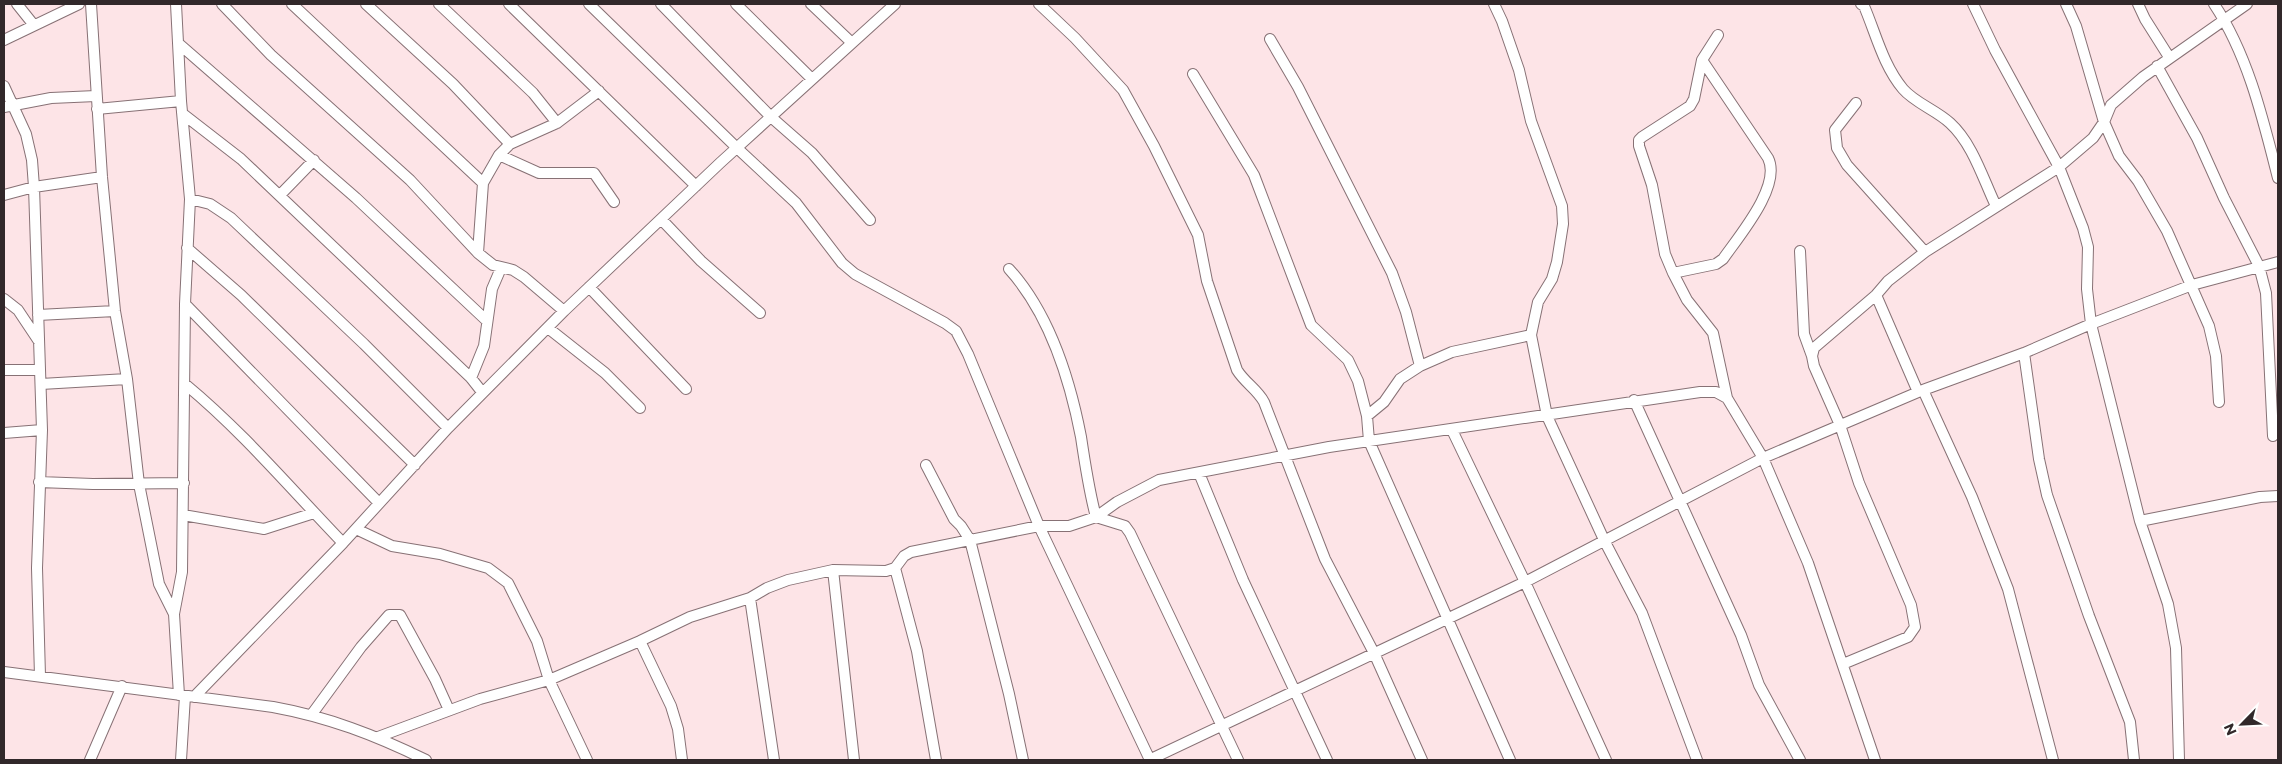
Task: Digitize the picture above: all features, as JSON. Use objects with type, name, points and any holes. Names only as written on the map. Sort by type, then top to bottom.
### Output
[{"type":"street","points":[[17,4],[34,24]]},
{"type":"street","points":[[4,40],[79,4]]},
{"type":"street","points":[[91,4],[102,177],[115,311],[127,378],[139,484],[159,584],[174,614],[186,696],[181,755],[171,760]]},
{"type":"street","points":[[174,614],[182,572],[185,384],[184,304],[190,199],[181,100],[176,4]]},
{"type":"street","points":[[222,4],[272,55],[410,180],[478,253],[493,265],[513,270],[524,277],[564,311]]},
{"type":"street","points":[[292,4],[483,183]]},
{"type":"street","points":[[366,4],[453,84],[510,144]]},
{"type":"street","points":[[439,4],[533,93],[557,123]]},
{"type":"street","points":[[509,4],[696,186]]},
{"type":"street","points":[[589,4],[796,203],[842,262],[849,268],[945,323],[956,332],[968,354],[1039,526],[1149,760],[1525,582],[1763,458],[1920,391],[2024,353],[2192,284],[2278,262]]},
{"type":"street","points":[[661,4],[771,117],[812,153],[870,220]]},
{"type":"street","points":[[736,4],[812,80]]},
{"type":"street","points":[[811,4],[852,43]]},
{"type":"street","points":[[1039,4],[1075,38],[1123,90],[1154,146],[1198,235],[1207,281],[1237,370],[1244,382],[1259,392],[1264,402],[1325,559],[1374,653],[1422,760]]},
{"type":"street","points":[[1494,4],[1519,70],[1531,121],[1562,206],[1563,224],[1557,262],[1552,279],[1538,302],[1531,335],[1547,416],[1605,542],[1642,613],[1697,760]]},
{"type":"street","points":[[1861,4],[1864,6],[1879,48],[1892,73],[1904,90],[1951,123],[1963,137],[1996,206]]},
{"type":"street","points":[[1973,4],[1995,50],[2059,167],[2084,228],[2088,247],[2087,289],[2092,324],[2140,522],[2168,604],[2176,648],[2179,760]]},
{"type":"street","points":[[2066,4],[2076,26],[2104,122],[2119,156],[2138,182],[2167,230],[2192,284],[2214,340],[2220,402]]},
{"type":"street","points":[[2138,4],[2145,19],[2169,57]]},
{"type":"street","points":[[2214,4],[2225,20],[2243,59],[2278,178]]},
{"type":"street","points":[[1812,356],[1814,348],[1876,294],[1888,281],[1925,252],[2059,167],[2093,138],[2104,122],[2111,105],[2169,57],[2247,4]]},
{"type":"street","points":[[186,696],[343,543],[482,392],[564,311],[696,186],[852,43],[890,5]]},
{"type":"street","points":[[1718,35],[1702,60],[1694,99],[1690,106],[1639,140],[1638,146],[1652,186],[1665,254],[1687,300],[1713,333],[1727,398],[1763,458],[1808,563],[1875,760]]},
{"type":"street","points":[[1270,40],[1298,86],[1392,273],[1406,312],[1420,366]]},
{"type":"street","points":[[178,42],[314,160],[487,321]]},
{"type":"street","points":[[1673,273],[1716,264],[1723,259],[1761,204],[1772,171],[1768,158],[1702,60]]},
{"type":"street","points":[[2157,66],[2197,138],[2224,198],[2259,266],[2266,293],[2273,436]]},
{"type":"street","points":[[1193,74],[1254,175],[1311,325],[1348,360],[1358,381],[1367,416],[1369,441],[1510,760]]},
{"type":"street","points":[[4,86],[8,106],[26,134],[32,160],[34,187],[42,430],[37,568],[40,676]]},
{"type":"street","points":[[478,253],[483,183],[499,155],[510,144],[557,123],[599,91]]},
{"type":"street","points":[[8,106],[51,98],[96,96]]},
{"type":"street","points":[[97,109],[181,100]]},
{"type":"street","points":[[1856,103],[1835,130],[1836,148],[1847,165],[1925,252]]},
{"type":"street","points":[[183,114],[241,159],[280,195],[471,378],[482,392]]},
{"type":"street","points":[[499,155],[539,173],[594,173],[614,202]]},
{"type":"street","points":[[280,195],[314,160]]},
{"type":"street","points":[[4,195],[34,187],[102,177]]},
{"type":"street","points":[[190,199],[210,204],[230,218],[364,344],[448,428]]},
{"type":"street","points":[[661,220],[701,261],[760,313]]},
{"type":"street","points":[[186,248],[241,295],[415,465]]},
{"type":"street","points":[[1800,251],[1804,334],[1814,366],[1840,425],[1859,483],[1911,605],[1915,627],[1908,637],[1843,664]]},
{"type":"street","points":[[471,378],[484,346],[492,289],[501,268]]},
{"type":"street","points":[[1009,269],[1025,286],[1046,327],[1065,375],[1080,436],[1089,491],[1096,517]]},
{"type":"street","points":[[590,287],[686,389]]},
{"type":"street","points":[[1876,294],[1920,391],[1972,497],[2008,589],[2053,760]]},
{"type":"street","points":[[4,299],[18,310],[32,328],[40,343]]},
{"type":"street","points":[[184,304],[379,503]]},
{"type":"street","points":[[38,315],[115,311]]},
{"type":"street","points":[[548,328],[605,373],[640,408]]},
{"type":"street","points":[[1367,416],[1384,402],[1400,379],[1420,366],[1452,352],[1531,335]]},
{"type":"street","points":[[2024,353],[2039,459],[2047,495],[2089,616],[2130,722],[2134,760]]},
{"type":"street","points":[[4,370],[40,370]]},
{"type":"street","points":[[40,384],[127,378]]},
{"type":"street","points":[[185,384],[215,409],[248,441],[343,543]]},
{"type":"street","points":[[378,737],[480,699],[549,680],[640,641],[690,617],[750,598],[767,588],[788,580],[833,570],[886,571],[895,568],[904,556],[911,552],[1039,526],[1068,526],[1096,517],[1117,502],[1160,480],[1369,441],[1547,416],[1634,400],[1700,392],[1716,392],[1727,398]]},
{"type":"street","points":[[1634,400],[1741,635],[1759,685],[1800,760]]},
{"type":"street","points":[[4,433],[42,430]]},
{"type":"street","points":[[1452,430],[1525,582],[1606,760]]},
{"type":"street","points":[[926,465],[954,519],[970,540],[1009,694],[1023,760]]},
{"type":"street","points":[[1199,472],[1244,580],[1327,760]]},
{"type":"street","points":[[39,482],[184,483]]},
{"type":"street","points":[[2140,522],[2260,497],[2278,496]]},
{"type":"street","points":[[183,515],[264,529],[314,513]]},
{"type":"street","points":[[1096,517],[1125,526],[1130,533],[1238,760]]},
{"type":"street","points":[[356,529],[392,546],[440,554],[488,568],[508,583],[537,641],[549,680],[587,760]]},
{"type":"street","points":[[895,568],[917,651],[936,760]]},
{"type":"street","points":[[833,570],[854,760]]},
{"type":"street","points":[[750,598],[774,760]]},
{"type":"street","points":[[312,714],[361,647],[389,615],[395,614],[400,615],[431,671],[449,710]]},
{"type":"street","points":[[640,641],[671,706],[678,729],[682,760]]},
{"type":"street","points":[[4,672],[273,706],[312,714],[378,737],[426,760]]},
{"type":"street","points":[[90,760],[122,686]]}]
